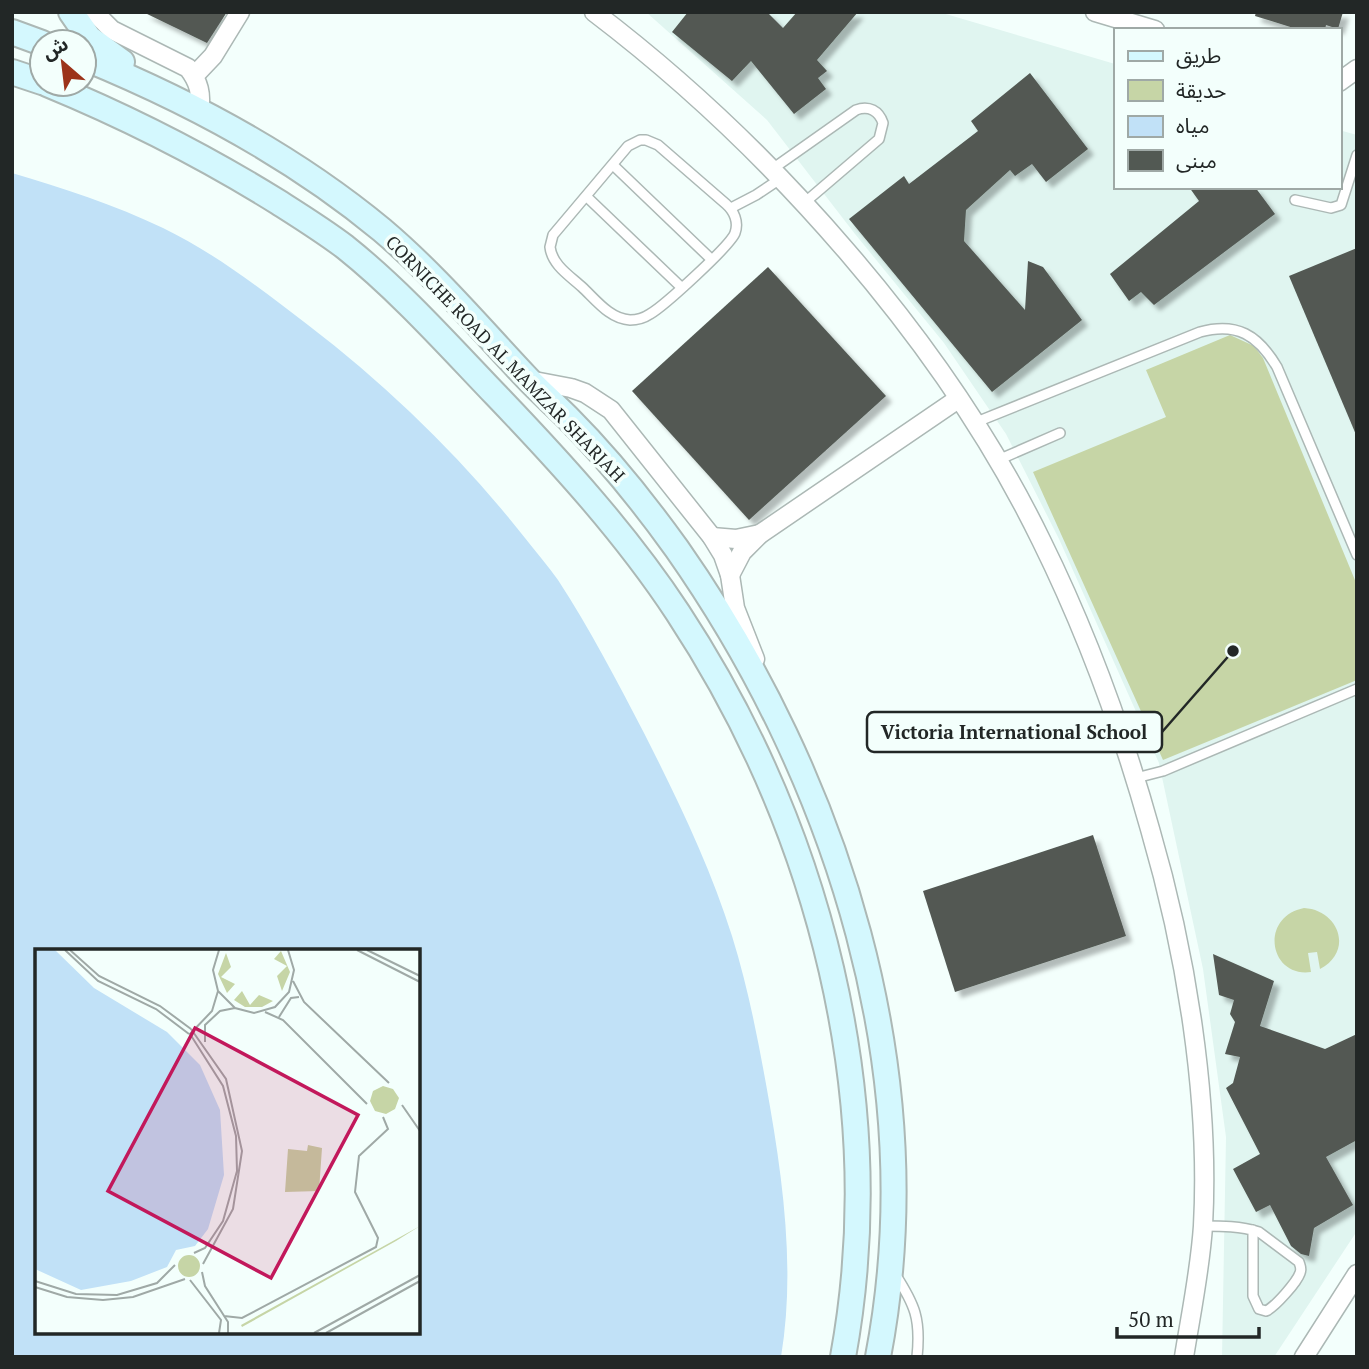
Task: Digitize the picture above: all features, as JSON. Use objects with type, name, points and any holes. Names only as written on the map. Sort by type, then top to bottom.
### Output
[{"type":"main road","points":[[71,12],[81,29],[98,47],[145,75],[163,94],[147,128]]},
{"type":"main road","name":"CORNICHE ROAD AL MAMZAR SHARJAH","points":[[98,64],[199,111],[298,170],[382,230],[419,264],[606,459],[707,593],[762,686],[785,733],[824,828],[859,937],[872,992],[883,1048],[893,1162],[891,1267],[878,1357]]},
{"type":"main road","name":"CORNICHE ROAD AL MAMZAR SHARJAH","points":[[78,98],[147,128],[218,166],[344,246],[387,284],[494,392],[576,481],[645,566],[705,656],[752,745],[791,837],[825,945],[838,998],[848,1052],[857,1162],[854,1272],[843,1357]]},
{"type":"street","points":[[94,12],[112,30],[181,63],[194,76],[200,93],[199,111]]},
{"type":"street","points":[[194,76],[213,56],[240,12]]},
{"type":"street","points":[[594,12],[656,62],[724,123],[803,204],[872,282],[958,399],[998,460],[1040,536],[1087,641],[1136,778],[1171,909],[1190,1013],[1203,1146],[1203,1226],[1195,1297],[1184,1357]]},
{"type":"street","points":[[1095,12],[1148,28]]},
{"type":"street","points":[[1341,81],[1357,69]]},
{"type":"street","points":[[529,380],[585,393],[611,411],[712,537],[723,555],[730,575],[735,608],[753,651],[762,686]]},
{"type":"street","points":[[730,575],[742,552],[760,534],[958,399]]},
{"type":"street","points":[[712,537],[736,539],[760,534]]},
{"type":"street","points":[[1304,1357],[1357,1274]]},
{"type":"street","points":[[1189,1333],[1192,1357]]},
{"type":"lane","points":[[730,208],[756,195],[776,175],[856,110],[867,108],[878,113],[883,123],[878,139],[803,204]]},
{"type":"lane","points":[[633,142],[652,142],[730,208],[736,225],[734,236],[711,259],[650,314],[639,319],[627,320],[615,316],[557,264],[550,253],[551,241],[613,164],[633,142]]},
{"type":"lane","points":[[1295,200],[1331,208],[1340,205],[1357,155]]},
{"type":"lane","points":[[613,164],[711,259]]},
{"type":"lane","points":[[587,197],[681,287]]},
{"type":"lane","points":[[974,423],[1200,332],[1226,328],[1239,331],[1252,336],[1262,345],[1277,367],[1357,555]]},
{"type":"lane","points":[[998,460],[1060,433]]},
{"type":"lane","points":[[1136,778],[1163,771],[1357,690]]},
{"type":"lane","points":[[1203,1226],[1230,1226],[1253,1230],[1296,1259],[1301,1266],[1298,1277],[1273,1307],[1266,1311],[1259,1308],[1252,1296],[1253,1230]]},
{"type":"lane","points":[[891,1267],[916,1312],[919,1334],[916,1357]]},
{"type":"shaded area","points":[[646,12],[939,12],[1114,64],[1114,189],[1341,189],[1341,131],[1357,135],[1357,1231],[1274,1357],[1222,1357],[1226,1137],[1203,969],[1159,763],[1059,539],[1006,434],[944,343],[767,120]]},
{"type":"green space","points":[[1230,335],[1254,346],[1263,358],[1357,585],[1357,680],[1163,760],[1033,472],[1166,417],[1146,370]]},
{"type":"green space","points":[[1304,908],[1316,910],[1326,916],[1338,932],[1337,952],[1331,961],[1320,969],[1317,952],[1308,953],[1311,972],[1297,971],[1286,966],[1278,957],[1275,946],[1275,934],[1280,923],[1290,914]]},
{"type":"water","points":[[12,173],[89,198],[163,228],[220,260],[273,299],[367,373],[423,425],[501,508],[558,580],[603,655],[669,782],[703,858],[732,936],[755,1028],[782,1186],[787,1289],[781,1357],[12,1357]]},
{"type":"building","points":[[143,12],[227,12],[207,43]]},
{"type":"building","points":[[688,12],[767,12],[783,28],[797,12],[858,12],[817,60],[827,71],[818,78],[826,89],[794,114],[751,61],[732,81],[672,32]]},
{"type":"building","points":[[1256,12],[1343,12],[1338,28],[1326,25],[1325,28],[1294,28],[1255,16]]},
{"type":"building","points":[[1030,73],[1088,149],[1046,182],[1032,164],[1015,176],[1010,170],[966,210],[964,241],[1025,310],[1028,261],[1043,267],[1082,320],[992,392],[849,219],[904,176],[909,184],[978,131],[971,121]]},
{"type":"building","points":[[1190,189],[1256,189],[1275,214],[1154,305],[1141,292],[1129,301],[1110,274],[1199,201]]},
{"type":"building","points":[[1357,248],[1357,437],[1289,276]]},
{"type":"building","points":[[768,267],[886,396],[749,520],[632,391]]},
{"type":"building","points":[[1093,835],[1126,936],[955,992],[923,891]]},
{"type":"building","points":[[1213,954],[1274,981],[1260,1026],[1325,1049],[1357,1034],[1357,1140],[1326,1157],[1353,1205],[1314,1228],[1309,1256],[1301,1254],[1291,1246],[1270,1205],[1256,1212],[1233,1169],[1260,1154],[1226,1088],[1233,1083],[1240,1057],[1225,1054],[1235,1022],[1230,1014],[1234,1000],[1219,995]]},
{"type":"place","name":"Victoria International School","points":[[1233,651]]}]
